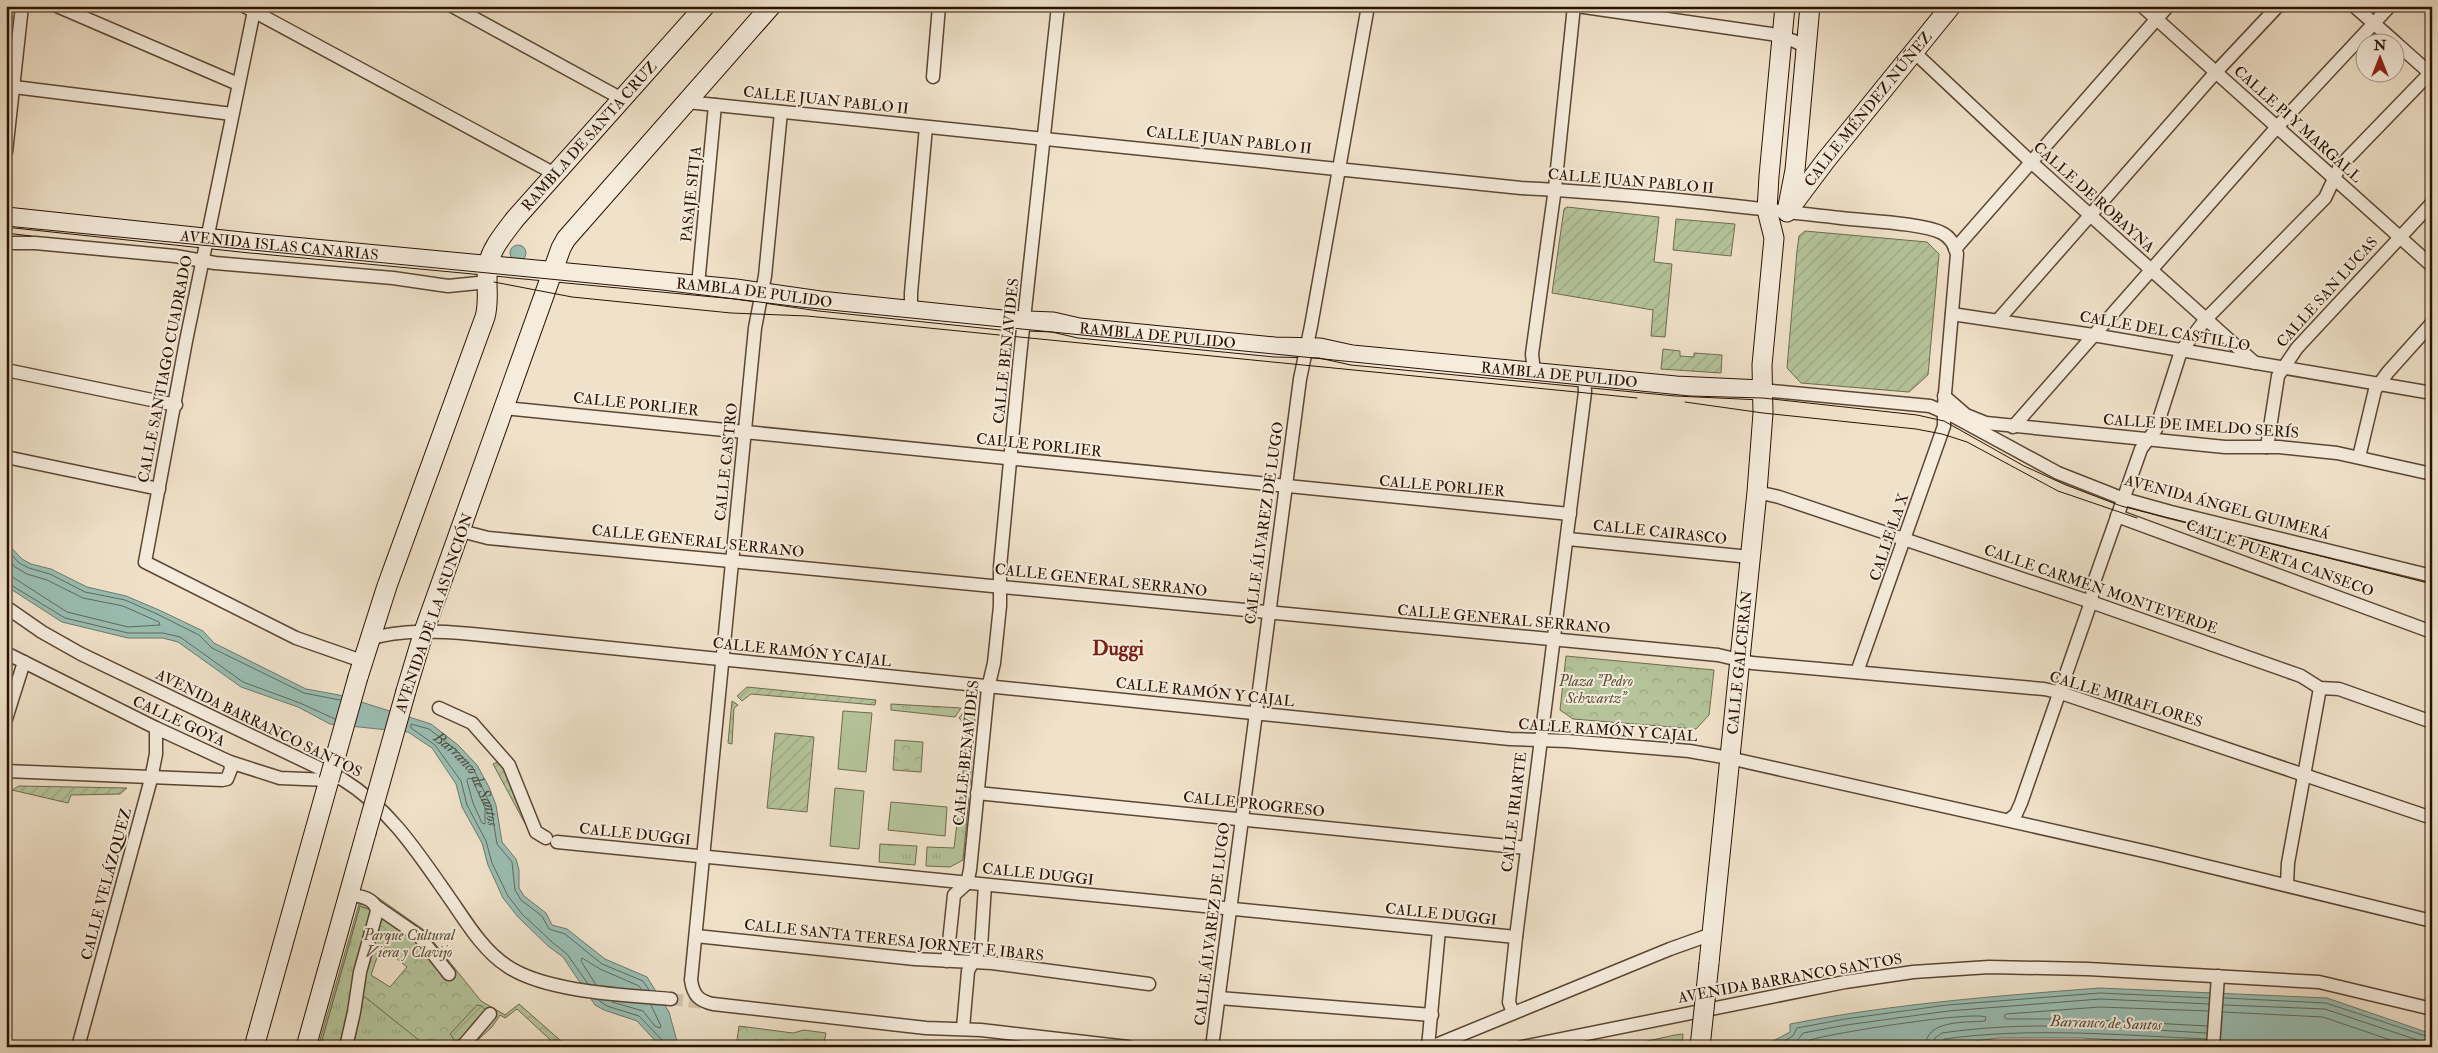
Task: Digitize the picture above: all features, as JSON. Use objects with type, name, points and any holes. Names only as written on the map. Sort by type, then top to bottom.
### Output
[{"type":"main road","points":[[553,271],[566,239],[771,6]]},
{"type":"main road","points":[[1774,238],[1768,210],[1785,6]]},
{"type":"main road","points":[[1774,238],[1787,212],[1795,170],[1810,6]]},
{"type":"main road","name":"CALLE MÉNDEZ NÚÑEZ","points":[[1787,212],[1951,6]]},
{"type":"main road","name":"RAMBLA DE SANTA CRUZ","points":[[488,274],[508,228],[703,7]]},
{"type":"main road","name":"AVENIDA ISLAS CANARIAS","points":[[6,217],[207,238],[488,274],[553,271]]},
{"type":"main road","name":"CALLE GALCERÁN","points":[[1700,1047],[1738,661],[1757,492],[1763,413],[1762,365],[1774,238]]},
{"type":"main road","name":"RAMBLA DE PULIDO","points":[[553,271],[698,285],[1098,330],[1306,348],[1697,388],[1762,390]]},
{"type":"main road","name":"AVENIDA DE LA ASUNCIÓN","points":[[306,1047],[424,631],[553,271]]},
{"type":"main road","points":[[254,1047],[369,639],[485,317],[488,304],[488,274]]},
{"type":"street","points":[[6,152],[10,85],[22,6]]},
{"type":"street","points":[[57,6],[238,84]]},
{"type":"street","points":[[452,6],[622,99]]},
{"type":"street","points":[[932,77],[939,6]]},
{"type":"street","name":"CALLE BENAVIDES","points":[[947,961],[954,895],[967,883],[988,688],[994,663],[1000,606],[1010,459],[1058,6]]},
{"type":"street","name":"CALLE ÁLVAREZ DE LUGO","points":[[1212,1047],[1300,379],[1368,6]]},
{"type":"street","points":[[1534,372],[1532,354],[1576,6],[1783,36],[1806,47]]},
{"type":"street","name":"CALLE PI Y MARGALL","points":[[2142,6],[2432,266]]},
{"type":"street","points":[[1956,249],[2168,6]]},
{"type":"street","points":[[1999,319],[2216,72],[2278,6]]},
{"type":"street","points":[[2354,6],[2383,32]]},
{"type":"street","points":[[2013,427],[2277,127],[2390,6]]},
{"type":"street","points":[[251,8],[555,174]]},
{"type":"street","name":"CALLE SANTIAGO CUADRADO","points":[[251,8],[238,84],[186,340],[176,405],[145,562],[360,669]]},
{"type":"street","name":"CALLE DE ROBAYNA","points":[[1914,52],[2031,162],[2255,363]]},
{"type":"street","points":[[2009,820],[2016,814],[2021,803],[2058,692],[2091,602],[2094,582],[2117,516],[2141,449],[2156,429],[2182,351],[2206,319],[2325,198],[2340,166],[2431,73],[2406,52]]},
{"type":"street","points":[[10,85],[232,114]]},
{"type":"street","name":"CALLE JUAN PABLO II","points":[[687,102],[1521,188],[1554,188],[1787,212],[1932,230],[1943,233],[1956,249]]},
{"type":"street","name":"PASAJE SITJA","points":[[698,285],[716,105]]},
{"type":"street","name":"CALLE CASTRO","points":[[781,112],[761,293],[755,328],[704,857],[690,980],[694,994],[704,1002],[713,1004],[935,1028],[963,1028]]},
{"type":"street","points":[[914,310],[911,302],[911,293],[926,127]]},
{"type":"street","name":"CALLE SAN LUCAS","points":[[2267,447],[2281,368],[2297,348],[2432,203]]},
{"type":"street","name":"AVENIDA ISLAS CANARIAS","points":[[6,243],[35,243],[393,278],[448,286],[472,286],[488,274]]},
{"type":"street","name":"CALLE LA X","points":[[1857,672],[1942,434],[1957,260],[1956,249]]},
{"type":"street","name":"CALLE DEL CASTILLO","points":[[1952,314],[2095,332],[2182,351],[2432,393]]},
{"type":"street","points":[[2359,456],[2372,397],[2378,384],[2432,323]]},
{"type":"street","points":[[6,370],[176,405]]},
{"type":"street","name":"CALLE IRIARTE","points":[[1513,1013],[1509,1002],[1516,937],[1552,639],[1568,539],[1585,392],[1584,376]]},
{"type":"street","name":"AVENIDA ÁNGEL GUIMERÁ","points":[[1762,390],[1923,405],[1943,411],[2043,466],[2124,499],[2165,511],[2432,576]]},
{"type":"street","name":"CALLE DE IMELDO SERÍS","points":[[1944,396],[1958,409],[1978,421],[2013,427],[2225,447],[2267,447],[2359,456],[2432,474]]},
{"type":"street","name":"CALLE PORLIER","points":[[504,408],[1570,514]]},
{"type":"street","points":[[6,457],[159,489]]},
{"type":"street","name":"CALLE CARMEN MONTEVERDE","points":[[1757,492],[1779,497],[2091,602],[2301,676],[2320,688],[2338,690],[2432,722]]},
{"type":"street","name":"CALLE PUERTA CANSECO","points":[[2117,516],[2432,632]]},
{"type":"street","name":"CALLE GENERAL SERRANO","points":[[461,531],[488,538],[1718,655],[1738,661]]},
{"type":"street","name":"CALLE CAIRASCO","points":[[1568,539],[1750,557]]},
{"type":"street","name":"AVENIDA BARRANCO SANTOS","points":[[6,607],[42,632],[81,654],[342,779],[361,791],[378,804],[406,839],[485,947],[519,973],[553,984],[574,988],[670,999]]},
{"type":"street","name":"CALLE RAMÓN Y CAJAL","points":[[369,639],[424,631],[472,634],[988,688],[1539,742],[1567,741],[1689,751],[1729,758],[2009,820],[2032,827],[2287,884],[2432,921]]},
{"type":"street","name":"CALLE GOYA","points":[[6,652],[156,728],[230,762],[280,778],[329,780]]},
{"type":"street","name":"CALLE MIRAFLORES","points":[[1738,661],[2058,692],[2432,818]]},
{"type":"street","points":[[6,719],[24,662]]},
{"type":"street","points":[[2287,884],[2288,863],[2320,688]]},
{"type":"street","name":"CALLE DUGGI","points":[[439,708],[472,723],[509,765],[536,832],[551,840],[1230,910],[1516,937]]},
{"type":"street","name":"CALLE VELÁZQUEZ","points":[[78,1047],[151,779],[156,754],[156,728]]},
{"type":"street","points":[[6,771],[151,779],[222,780],[227,779],[230,774],[230,762]]},
{"type":"street","name":"CALLE PROGRESO","points":[[978,793],[1527,848]]},
{"type":"street","points":[[985,885],[981,947],[968,971],[963,1028],[1128,1047]]},
{"type":"street","points":[[349,894],[368,899],[419,936],[448,974]]},
{"type":"street","points":[[346,1047],[353,1018],[360,972],[377,907]]},
{"type":"street","points":[[1439,930],[1429,1047],[1670,948],[1712,934]]},
{"type":"street","name":"CALLE SANTA TERESA JORNET E IBARS","points":[[696,936],[973,962],[1149,984]]},
{"type":"street","name":"AVENIDA BARRANCO SANTOS","points":[[1522,1047],[1845,982],[1913,972],[1989,966],[2040,966],[2330,984],[2432,1009]]},
{"type":"street","points":[[2213,1047],[2218,976]]},
{"type":"street","points":[[1219,998],[1432,1015]]},
{"type":"street","points":[[462,1047],[490,1014]]},
{"type":"green space","points":[[1567,207],[1659,217],[1654,262],[1672,264],[1665,337],[1651,336],[1653,310],[1552,293],[1564,209]]},
{"type":"green space","points":[[1676,219],[1735,224],[1731,256],[1673,250]]},
{"type":"green space","points":[[1805,231],[1927,242],[1939,254],[1928,375],[1909,392],[1801,383],[1787,368],[1797,251],[1799,236]]},
{"type":"green space","points":[[1663,349],[1680,351],[1680,356],[1694,357],[1694,353],[1722,355],[1721,373],[1661,369]]},
{"type":"green space","name":"Plaza \"Pedro Schwartz\"","points":[[1566,656],[1714,670],[1709,715],[1696,729],[1573,719],[1560,710]]},
{"type":"green space","points":[[747,687],[876,700],[875,705],[751,694],[742,701],[737,696]]},
{"type":"green space","points":[[732,701],[738,705],[734,708],[732,744],[728,743]]},
{"type":"green space","points":[[891,704],[961,708],[955,717],[891,710]]},
{"type":"green space","points":[[966,709],[975,719],[970,785],[962,784],[967,727],[959,718]]},
{"type":"green space","points":[[843,711],[872,713],[866,772],[838,769]]},
{"type":"green space","points":[[775,733],[814,737],[807,812],[767,808]]},
{"type":"green space","points":[[895,740],[923,742],[921,772],[893,770]]},
{"type":"green space","points":[[502,760],[528,829],[493,764]]},
{"type":"green space","points":[[19,786],[127,788],[120,794],[71,795],[68,803],[12,790]]},
{"type":"green space","points":[[835,788],[864,791],[859,849],[830,846]]},
{"type":"green space","points":[[960,797],[969,798],[963,860],[950,867],[926,866],[927,847],[954,848]]},
{"type":"green space","points":[[891,802],[947,807],[945,836],[888,830]]},
{"type":"green space","points":[[880,844],[917,846],[915,865],[879,862]]},
{"type":"green space","name":"Parque Cultural Viera y Clavijo","points":[[377,897],[424,930],[481,1001],[505,1015],[519,1004],[568,1047],[558,1047],[517,1009],[505,1018],[500,1015],[492,1027],[470,1047],[429,1047],[425,1045],[365,997],[360,998],[371,910],[360,906],[320,1047],[318,1047],[359,904],[366,905]],"holes":[[[381,946],[407,967],[390,987],[371,975]]]},
{"type":"green space","points":[[360,906],[371,910],[347,1025],[340,1047],[320,1047]]},
{"type":"green space","points":[[363,997],[429,1047],[351,1047],[358,1006]]},
{"type":"green space","points":[[477,1005],[482,1006],[485,1010],[463,1038],[455,1041],[450,1034]]},
{"type":"green space","points":[[739,1026],[793,1033],[804,1030],[826,1033],[823,1047],[736,1047]]},
{"type":"green space","points":[[1683,1034],[1682,1047],[1620,1047],[1675,1035]]},
{"type":"water","points":[[515,245],[521,245],[526,250],[524,259],[515,261],[510,256],[510,250]]},
{"type":"water","name":"Barranco de Santos","points":[[6,542],[22,559],[31,564],[51,569],[87,587],[126,596],[159,610],[203,631],[214,643],[306,689],[339,695],[431,724],[458,745],[477,765],[489,787],[496,805],[502,842],[516,859],[519,870],[519,888],[524,896],[546,913],[552,925],[567,929],[605,959],[647,977],[669,1012],[678,1045],[682,1047],[661,1047],[637,1021],[595,1005],[563,957],[548,946],[518,917],[503,898],[488,865],[482,843],[462,807],[456,784],[432,748],[408,732],[330,724],[298,707],[241,687],[178,642],[163,638],[128,638],[62,622],[6,586]]},
{"type":"water","name":"Barranco de Santos","points":[[2100,988],[2327,998],[2432,1034],[2432,1047],[2243,1047],[2080,1038],[1999,1038],[1925,1047],[1762,1047],[1790,1032],[1790,1024],[1828,1017],[1944,1001]]},
{"type":"tunnel","points":[[671,999],[710,1004]]},
{"type":"tram line","points":[[6,226],[662,290],[800,307],[1690,396],[1763,398],[1917,415],[1944,421],[2024,466],[2066,485],[2121,506],[2432,584]]},
{"type":"tram line","points":[[6,233],[31,236]]},
{"type":"tram line","points":[[494,282],[572,297],[731,313],[807,316],[1637,398]]},
{"type":"tram line","points":[[1685,402],[1763,413],[1916,429],[1942,434],[1967,442],[2058,491],[2137,518]]},
{"type":"district","name":"Duggi","points":[[1118,648]]}]
